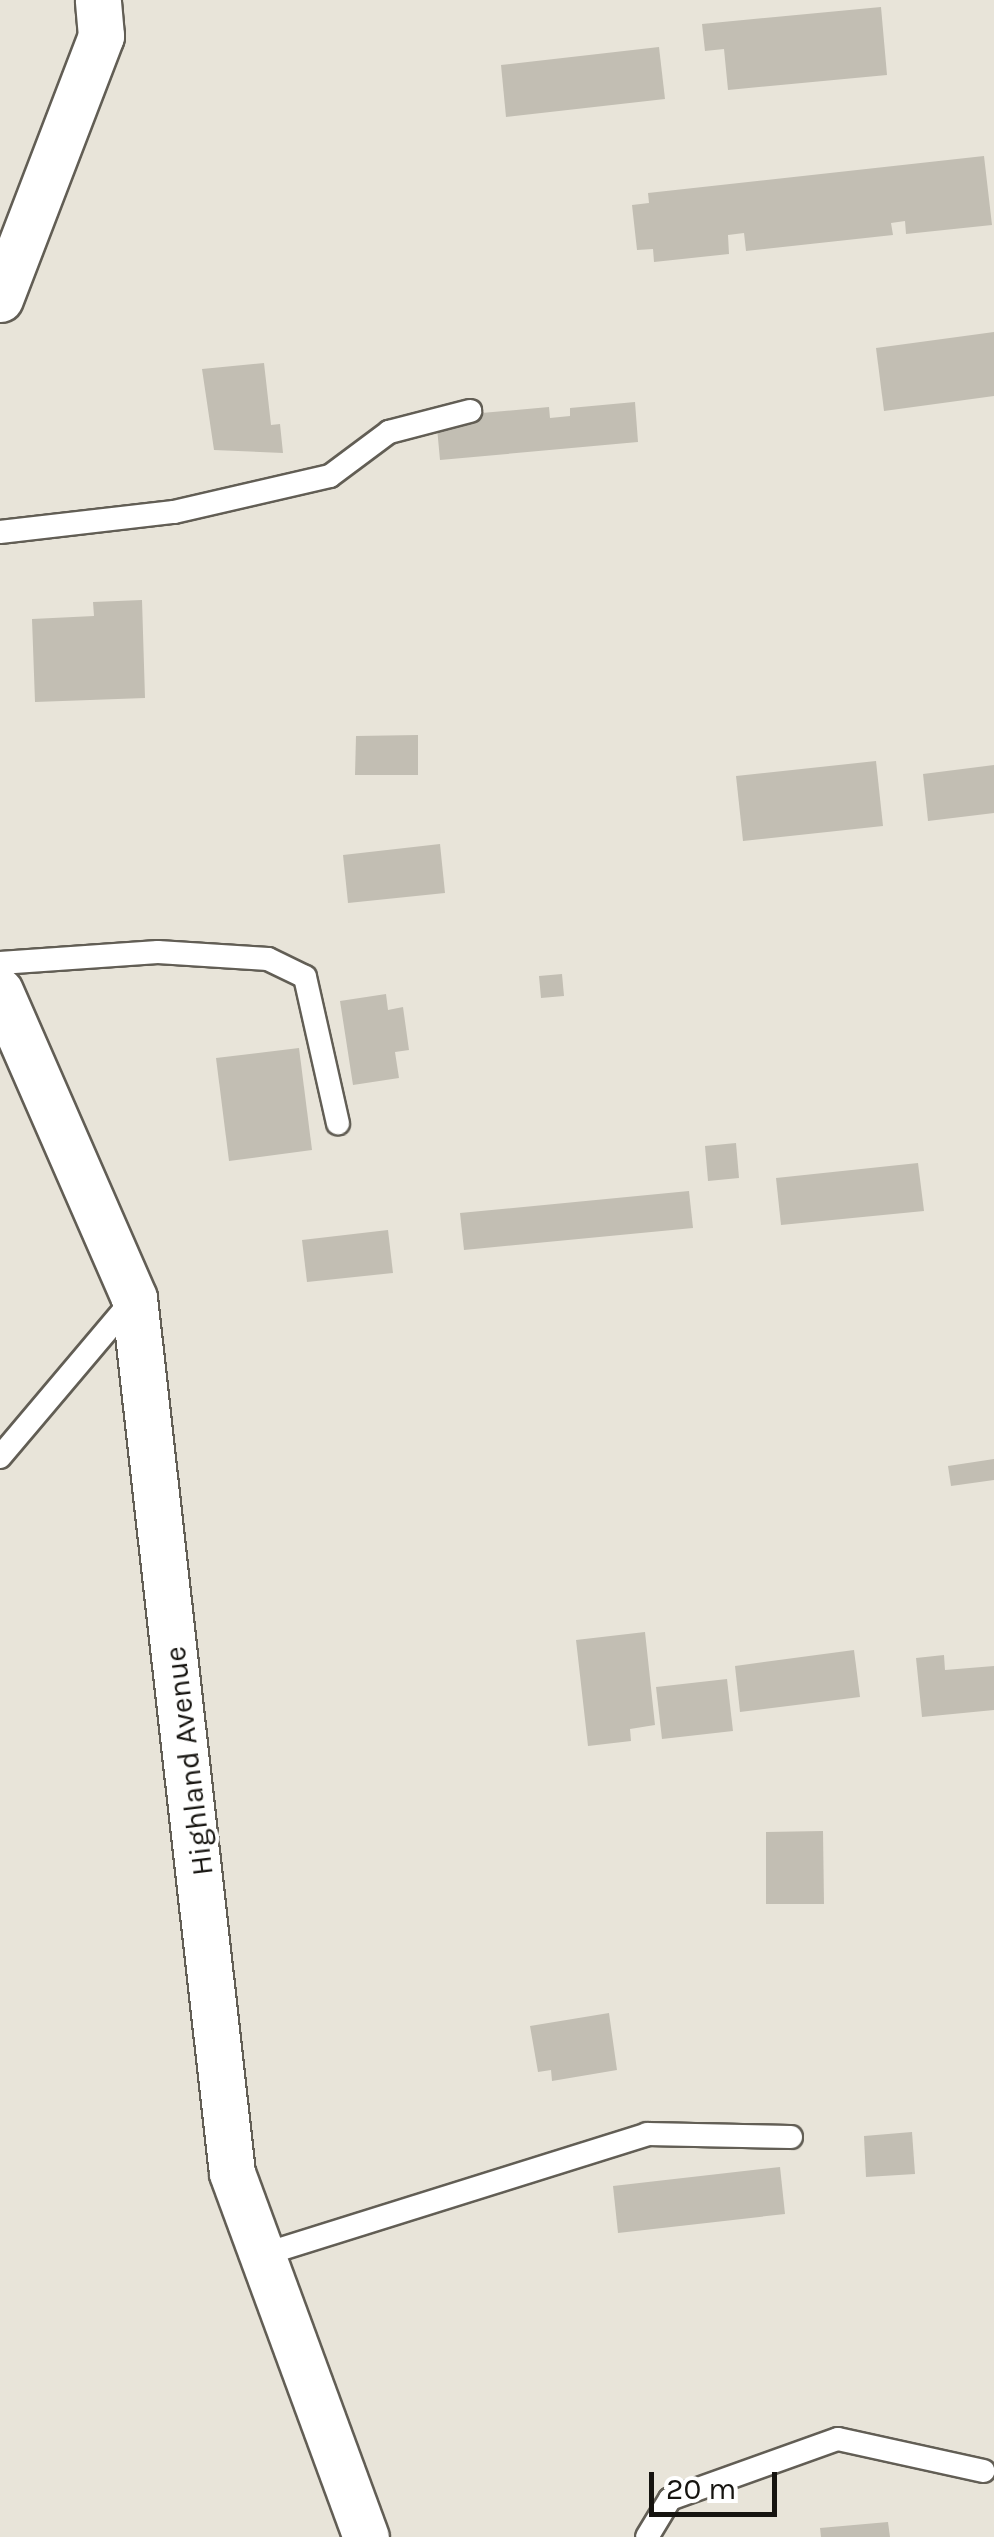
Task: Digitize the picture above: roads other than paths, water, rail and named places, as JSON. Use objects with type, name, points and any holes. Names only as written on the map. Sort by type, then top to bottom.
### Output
[{"type":"street","points":[[0,299],[101,36],[98,0]]},
{"type":"street","name":"Highland Avenue","points":[[0,991],[134,1298],[232,2173],[366,2537]]},
{"type":"lane","points":[[0,532],[174,512],[330,476],[389,432],[470,411]]},
{"type":"lane","points":[[0,963],[158,952],[268,958],[305,977],[338,1123]]},
{"type":"lane","points":[[0,1457],[134,1298]]},
{"type":"lane","points":[[262,2255],[646,2134],[790,2138]]},
{"type":"lane","points":[[647,2537],[670,2500],[838,2439],[984,2472]]}]
